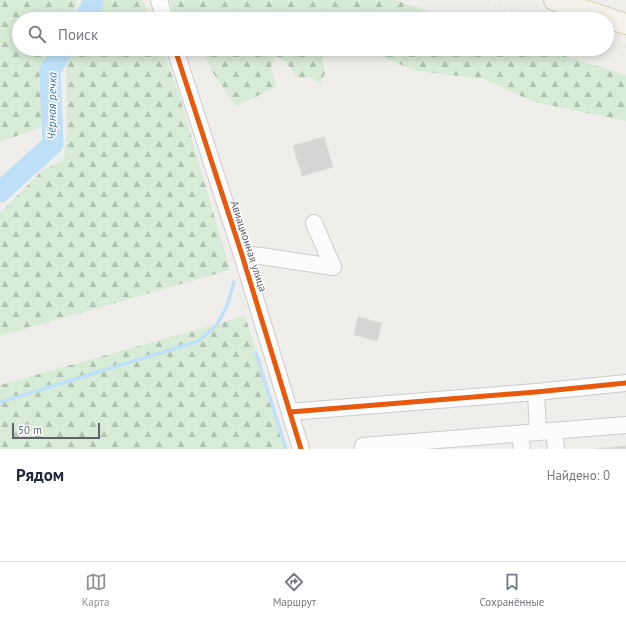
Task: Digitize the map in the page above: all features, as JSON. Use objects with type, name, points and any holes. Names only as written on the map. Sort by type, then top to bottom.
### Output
[{"type":"main road","points":[[554,0],[590,12]]},
{"type":"main road","points":[[597,0],[626,10]]},
{"type":"main road","points":[[614,20],[626,24]]},
{"type":"street","points":[[159,0],[163,12]]},
{"type":"street","name":"Авиационная улица","points":[[177,56],[242,255],[301,449]]},
{"type":"street","points":[[242,255],[261,256],[333,267],[314,223]]},
{"type":"street","points":[[290,412],[536,392],[626,383]]},
{"type":"street","points":[[536,392],[546,431],[556,449]]},
{"type":"street","points":[[364,449],[363,446],[521,441],[546,431],[626,425]]},
{"type":"green space","points":[[0,0],[78,0],[74,12],[12,12],[12,56],[50,56],[41,70],[41,127],[0,142]]},
{"type":"green space","points":[[101,0],[143,0],[147,12],[98,12]]},
{"type":"green space","points":[[170,0],[395,0],[431,12],[173,12]]},
{"type":"green space","points":[[73,56],[165,56],[178,91],[230,270],[0,336],[0,213],[42,171],[64,159],[67,131],[66,65]]},
{"type":"green space","points":[[206,56],[275,56],[271,66],[276,87],[236,106],[211,70]]},
{"type":"green space","points":[[275,56],[322,56],[325,73],[320,83],[309,77],[298,78],[285,61]]},
{"type":"green space","points":[[380,56],[565,56],[626,75],[626,121],[534,102],[484,79],[416,71]]},
{"type":"green space","points":[[245,316],[287,449],[0,449],[0,385]]},
{"type":"building","points":[[324,137],[333,167],[302,176],[293,146]]},
{"type":"building","points":[[358,317],[382,323],[377,341],[354,335]]},
{"type":"building","points":[[626,446],[626,449],[594,449]]},
{"type":"waterway","name":"Чёрная речка","points":[[88,12],[92,6],[92,0]]},
{"type":"waterway","name":"Чёрная речка","points":[[0,192],[53,144],[50,70],[59,56]]},
{"type":"waterway","points":[[0,402],[199,341],[216,326],[227,306],[234,282]]},
{"type":"waterway","points":[[256,353],[286,449]]},
{"type":"railway","points":[[483,0],[519,12]]},
{"type":"railway","points":[[614,43],[626,47]]},
{"type":"cycle path","points":[[177,56],[242,255],[301,449]]},
{"type":"cycle path","points":[[290,412],[536,392],[626,383]]}]
